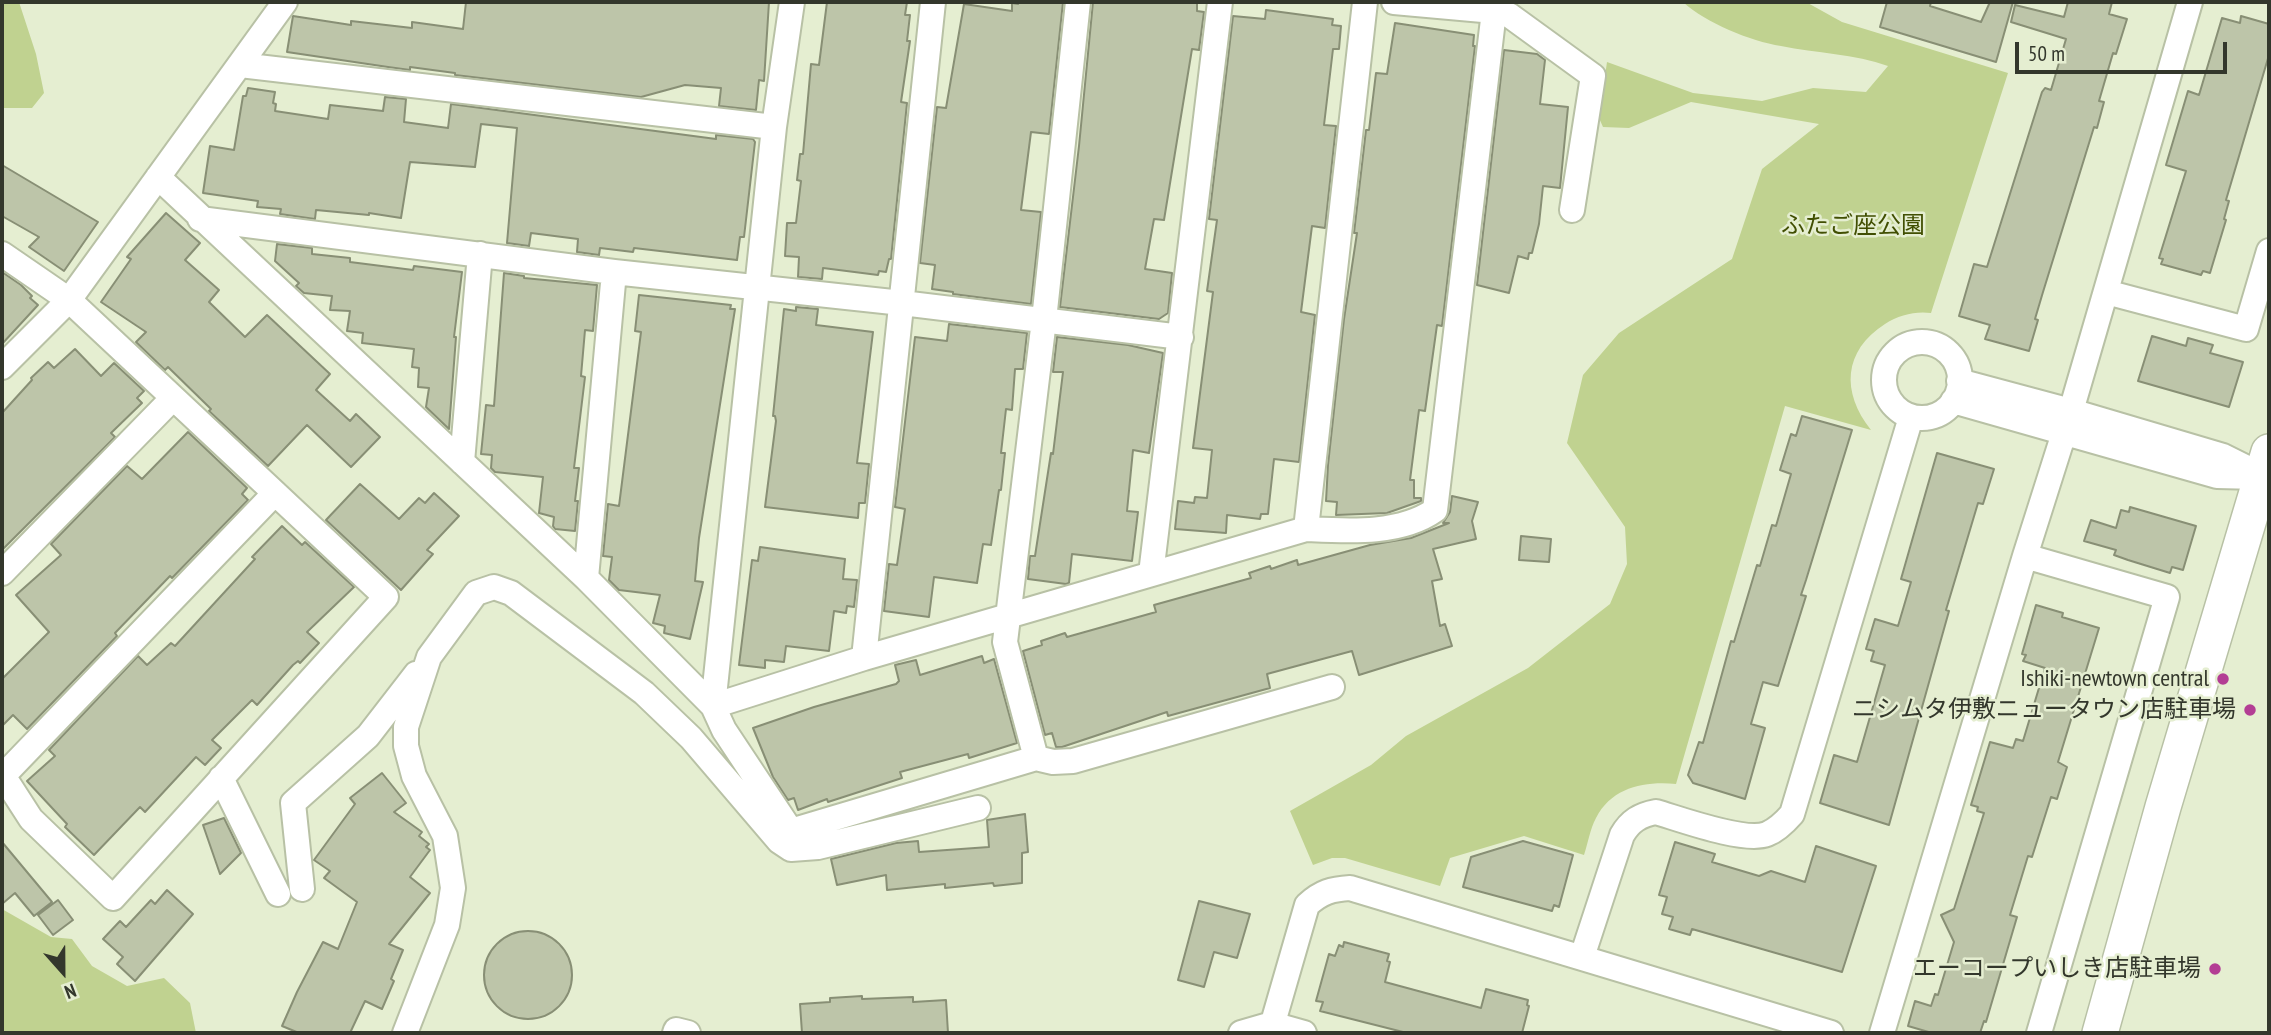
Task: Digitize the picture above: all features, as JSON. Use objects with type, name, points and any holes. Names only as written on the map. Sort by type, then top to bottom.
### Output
[{"type":"street","points":[[2,367],[69,300],[285,2]]},
{"type":"street","points":[[713,706],[774,127],[792,2]]},
{"type":"street","points":[[864,658],[933,2]]},
{"type":"street","points":[[1036,758],[1005,642],[1044,320],[1078,2]]},
{"type":"street","points":[[1151,574],[1220,2]]},
{"type":"street","points":[[1306,529],[1366,2]]},
{"type":"street","points":[[1394,2],[1497,6],[1594,76],[1572,210]]},
{"type":"street","points":[[1882,1033],[2025,556],[2068,422],[2189,2]]},
{"type":"street","points":[[713,706],[864,658],[1306,529],[1357,532],[1422,519],[1435,510],[1497,6]]},
{"type":"street","points":[[240,65],[774,127]]},
{"type":"street","points":[[158,177],[586,578],[713,706],[791,849],[818,846],[978,808]]},
{"type":"street","points":[[200,219],[614,272],[1181,337]]},
{"type":"street","points":[[2106,292],[2246,329],[2269,251]]},
{"type":"street","points":[[2,254],[69,300],[173,398],[275,493],[386,597],[113,898],[32,819],[2,775],[275,493]]},
{"type":"street","points":[[461,462],[480,254]]},
{"type":"street","points":[[586,578],[614,272]]},
{"type":"street","points":[[1921,342],[1934,344],[1955,360],[1956,391],[1947,409],[1935,416],[1911,416],[1897,410],[1889,400],[1884,387],[1884,374],[1888,362],[1897,351],[1921,342]]},
{"type":"street","points":[[1956,391],[2068,422],[2217,476],[2267,469],[2163,807],[2100,1033]]},
{"type":"street","points":[[2,573],[173,398]]},
{"type":"street","points":[[1582,957],[1622,835],[1629,824],[1643,814],[1656,812],[1748,838],[1766,835],[1781,826],[1792,814],[1911,416]]},
{"type":"street","points":[[2025,556],[2167,597],[2039,1033]]},
{"type":"street","points":[[221,778],[290,891],[293,803],[369,736],[476,593],[494,587],[511,593],[644,693],[785,836]]},
{"type":"street","points":[[402,1032],[447,925],[453,888],[445,836],[414,776],[406,746],[406,727],[429,657]]},
{"type":"street","points":[[785,836],[1036,758],[1053,762],[1073,761],[1332,687]]},
{"type":"street","points":[[1271,1029],[1307,905],[1317,896],[1332,889],[1350,888],[1831,1033]]},
{"type":"street","points":[[1241,1033],[1271,1029],[1304,1033]]},
{"type":"street","points":[[675,1033],[676,1030],[688,1033]]},
{"type":"green space","points":[[2,2],[19,2],[36,54],[44,93],[32,108],[2,108]]},
{"type":"green space","name":"ふたご座公園","points":[[1683,2],[1806,2],[1842,22],[2008,73],[1931,313],[1907,314],[1885,324],[1871,335],[1854,359],[1851,387],[1861,416],[1871,430],[1785,406],[1676,784],[1641,785],[1611,799],[1594,822],[1584,855],[1524,836],[1450,858],[1440,886],[1345,858],[1332,858],[1313,865],[1290,811],[1371,765],[1406,736],[1528,668],[1610,604],[1627,564],[1625,527],[1567,443],[1583,375],[1619,333],[1732,259],[1762,169],[1819,124],[1691,102],[1629,128],[1603,127],[1599,118],[1607,62],[1693,93],[1762,101],[1813,88],[1866,92],[1888,66],[1756,40],[1716,24]]},
{"type":"green space","points":[[2,909],[51,937],[72,939],[92,966],[127,986],[164,978],[190,1003],[196,1033],[2,1033]]},
{"type":"building","points":[[466,2],[769,2],[764,81],[759,80],[756,110],[719,106],[721,88],[685,85],[641,97],[455,75],[410,67],[410,70],[287,52],[293,16],[351,25],[351,21],[412,28],[412,22],[463,29]]},
{"type":"building","points":[[827,2],[907,2],[905,15],[910,15],[907,41],[910,41],[901,102],[907,103],[891,259],[886,272],[879,271],[878,275],[823,268],[822,279],[798,277],[799,257],[785,256],[787,223],[796,223],[801,181],[797,180],[800,154],[803,154],[811,64],[819,65]]},
{"type":"building","points":[[1063,2],[1049,134],[1031,132],[1021,210],[1041,212],[1031,304],[932,289],[935,265],[920,263],[937,107],[946,108],[964,4],[1012,11],[1012,3]]},
{"type":"building","points":[[1093,2],[1197,2],[1197,11],[1204,12],[1199,50],[1192,49],[1164,220],[1154,219],[1145,269],[1172,273],[1168,313],[1159,319],[1060,307]]},
{"type":"building","points":[[1887,2],[1931,2],[1930,6],[1981,22],[1990,2],[2013,2],[1996,62],[1880,27]]},
{"type":"building","points":[[2068,2],[2112,2],[2109,14],[2127,19],[2116,54],[2113,53],[2099,101],[2104,102],[2097,128],[2094,127],[2043,292],[2029,351],[1985,339],[1990,325],[1959,316],[1974,264],[1987,267],[2042,92],[2045,88],[2051,90],[2066,39],[2011,22],[2015,5],[2064,17]]},
{"type":"building","points":[[1266,10],[1333,19],[1332,25],[1341,26],[1339,49],[1333,49],[1324,125],[1336,126],[1325,228],[1312,226],[1301,312],[1315,315],[1299,462],[1274,459],[1268,514],[1261,514],[1260,519],[1227,515],[1226,533],[1175,529],[1178,501],[1194,503],[1195,497],[1207,498],[1212,450],[1193,448],[1213,292],[1207,291],[1217,220],[1209,219],[1233,16],[1265,19]]},
{"type":"building","points":[[2241,16],[2269,24],[2269,55],[2226,200],[2229,201],[2224,219],[2226,220],[2210,273],[2203,271],[2201,275],[2161,264],[2163,259],[2159,258],[2186,171],[2166,165],[2188,91],[2199,95],[2222,18],[2240,23]]},
{"type":"building","points":[[1395,23],[1474,35],[1475,46],[1442,326],[1437,325],[1425,411],[1419,410],[1410,480],[1414,480],[1414,498],[1421,498],[1421,501],[1387,513],[1336,515],[1337,502],[1326,501],[1328,465],[1344,319],[1357,233],[1354,233],[1366,130],[1369,130],[1376,73],[1387,74]]},
{"type":"building","points":[[1504,50],[1537,54],[1545,60],[1540,104],[1568,107],[1560,188],[1543,186],[1539,224],[1532,253],[1529,253],[1528,259],[1518,256],[1509,293],[1477,285]]},
{"type":"building","points":[[248,88],[275,92],[275,111],[328,119],[330,105],[383,111],[385,97],[406,99],[404,122],[448,128],[451,104],[716,139],[716,135],[753,139],[755,142],[744,237],[740,237],[737,260],[634,248],[633,252],[600,248],[599,255],[577,252],[578,239],[531,233],[529,246],[507,243],[517,128],[481,124],[475,167],[410,162],[401,218],[316,210],[315,219],[280,214],[281,209],[257,207],[258,201],[203,193],[210,146],[234,150],[243,96],[246,96]]},
{"type":"building","points":[[2,165],[98,222],[64,271],[29,247],[39,237],[2,216]]},
{"type":"building","points":[[166,213],[200,243],[185,260],[219,290],[209,302],[245,337],[267,315],[330,374],[316,390],[350,421],[356,414],[380,437],[351,467],[307,425],[268,466],[209,411],[211,409],[168,367],[165,370],[136,342],[146,332],[101,302],[131,259],[127,257]]},
{"type":"building","points":[[277,244],[312,248],[312,254],[350,258],[350,262],[413,270],[414,266],[462,272],[454,337],[449,429],[426,407],[429,388],[418,387],[419,368],[412,367],[414,349],[362,343],[363,333],[347,331],[350,311],[330,310],[332,296],[304,293],[296,286],[299,283],[275,261]]},
{"type":"building","points":[[2,272],[21,285],[38,305],[2,344]]},
{"type":"building","points":[[504,273],[524,278],[597,285],[593,331],[585,330],[581,376],[585,377],[574,468],[579,468],[575,531],[555,529],[554,517],[539,513],[543,477],[495,472],[491,468],[492,455],[481,454],[486,405],[494,406]]},
{"type":"building","points":[[639,295],[731,305],[730,309],[735,309],[699,538],[695,581],[703,582],[690,639],[664,633],[665,626],[653,623],[660,595],[619,590],[609,580],[612,557],[603,556],[608,504],[619,506],[641,332],[635,331]]},
{"type":"building","points":[[796,307],[818,309],[816,325],[873,332],[857,463],[869,464],[865,503],[859,503],[858,518],[765,507],[776,421],[773,416],[784,309],[796,311]]},
{"type":"building","points":[[949,324],[1027,333],[1023,369],[1015,369],[1012,410],[1006,409],[1001,453],[1005,453],[1001,490],[991,545],[983,544],[977,583],[934,577],[929,617],[884,611],[889,564],[897,565],[905,509],[895,507],[915,337],[947,341]]},
{"type":"building","points":[[2152,336],[2186,346],[2188,338],[2213,345],[2210,353],[2243,362],[2229,407],[2138,381]]},
{"type":"building","points":[[1057,337],[1128,345],[1163,353],[1149,453],[1133,450],[1127,511],[1138,512],[1132,561],[1072,554],[1069,583],[1066,584],[1028,579],[1030,556],[1035,556],[1051,453],[1053,454],[1063,372],[1053,372]]},
{"type":"building","points":[[75,349],[101,376],[114,363],[144,391],[137,398],[142,403],[111,433],[115,437],[2,550],[2,413],[48,362],[54,368]]},
{"type":"building","points":[[1802,416],[1852,430],[1801,595],[1806,596],[1778,686],[1763,682],[1751,724],[1765,728],[1745,799],[1693,783],[1688,775],[1699,742],[1703,743],[1731,641],[1734,642],[1757,565],[1760,566],[1772,525],[1776,526],[1791,474],[1780,470],[1791,434],[1796,436]]},
{"type":"building","points":[[188,432],[247,488],[242,494],[248,500],[172,578],[170,576],[115,633],[117,636],[27,729],[13,715],[2,726],[2,679],[49,632],[16,595],[61,555],[51,544],[127,466],[142,479]]},
{"type":"building","points":[[1937,453],[1994,469],[1983,504],[1978,503],[1946,610],[1949,611],[1889,825],[1820,803],[1834,755],[1857,762],[1885,665],[1871,661],[1874,651],[1866,649],[1875,619],[1898,626],[1911,582],[1901,579]]},
{"type":"building","points":[[360,484],[399,519],[419,498],[425,503],[434,493],[459,516],[427,550],[433,554],[401,590],[326,520]]},
{"type":"building","points":[[1452,496],[1478,502],[1472,521],[1476,539],[1433,549],[1442,579],[1432,581],[1440,626],[1445,624],[1452,646],[1359,675],[1352,651],[1267,674],[1270,688],[1168,716],[1167,712],[1062,747],[1056,747],[1052,733],[1045,735],[1023,651],[1042,645],[1041,641],[1065,633],[1067,637],[1156,612],[1154,605],[1251,578],[1249,573],[1270,566],[1271,569],[1297,560],[1298,565],[1370,545],[1411,538],[1449,523],[1443,523],[1450,512]]},
{"type":"building","points":[[2130,507],[2196,526],[2183,570],[2172,567],[2170,573],[2114,555],[2116,550],[2084,541],[2091,520],[2116,528],[2121,510],[2129,512]]},
{"type":"building","points":[[282,526],[302,545],[305,542],[354,587],[307,632],[319,643],[300,663],[298,661],[293,665],[257,705],[252,700],[212,740],[221,748],[205,765],[196,757],[145,812],[140,807],[94,855],[65,827],[67,824],[27,781],[55,756],[49,750],[138,656],[147,665],[171,643],[175,646]]},
{"type":"building","points":[[1521,536],[1551,539],[1549,562],[1519,560]]},
{"type":"building","points":[[760,547],[845,559],[843,579],[857,580],[854,607],[847,606],[846,613],[834,611],[829,651],[786,646],[784,662],[765,660],[765,668],[739,665],[752,560],[758,561]]},
{"type":"building","points":[[2036,605],[2063,613],[2062,617],[2099,628],[2058,762],[2067,767],[2057,799],[2051,797],[2032,857],[2028,856],[2010,915],[2017,917],[1986,1022],[1984,1021],[1980,1033],[1932,1033],[1908,1026],[1915,1001],[1931,1006],[1935,994],[1938,995],[1954,942],[1941,915],[1954,909],[1984,813],[1971,805],[1990,742],[2013,748],[2016,739],[2023,741],[2045,668],[2023,661],[2026,655],[2022,654]]},
{"type":"building","points":[[982,656],[984,663],[994,659],[1017,743],[969,758],[968,754],[900,772],[902,778],[798,810],[794,798],[788,800],[773,777],[753,728],[814,707],[896,684],[899,681],[895,665],[916,660],[920,675]]},
{"type":"building","points":[[382,773],[406,803],[394,812],[422,832],[419,836],[429,844],[426,847],[430,850],[410,877],[430,893],[389,944],[403,950],[382,1009],[365,1001],[350,1033],[299,1033],[282,1026],[297,992],[323,942],[338,949],[357,902],[324,878],[330,871],[314,860],[355,804],[350,798]]},
{"type":"building","points":[[1025,814],[1028,852],[1022,853],[1022,883],[945,888],[945,884],[887,890],[886,875],[837,885],[831,859],[896,843],[918,841],[919,852],[989,847],[987,820]]},
{"type":"building","points":[[224,818],[241,853],[220,874],[203,825]]},
{"type":"building","points":[[1523,841],[1573,855],[1559,907],[1554,905],[1552,911],[1463,887],[1471,857]]},
{"type":"building","points":[[2,842],[52,902],[34,916],[15,893],[2,904]]},
{"type":"building","points":[[1675,842],[1715,854],[1712,862],[1759,876],[1771,871],[1805,882],[1816,846],[1876,866],[1842,972],[1692,929],[1690,935],[1669,929],[1673,917],[1662,914],[1667,897],[1659,895]]},
{"type":"building","points":[[167,890],[193,914],[135,981],[117,964],[123,957],[103,939],[120,921],[126,927],[151,900],[155,904]]},
{"type":"building","points":[[58,900],[73,920],[53,935],[38,915]]},
{"type":"building","points":[[1199,901],[1250,914],[1237,958],[1214,952],[1204,987],[1178,980]]},
{"type":"building","points":[[528,931],[545,934],[559,944],[569,958],[572,975],[569,992],[559,1006],[545,1016],[528,1019],[511,1016],[497,1006],[487,992],[484,975],[487,958],[497,944],[511,934]]},
{"type":"building","points":[[1344,942],[1389,954],[1387,961],[1390,962],[1385,982],[1481,1008],[1486,989],[1528,1000],[1522,1033],[1407,1033],[1320,1011],[1323,1002],[1316,1001],[1329,954],[1335,956],[1339,945],[1343,947]]},
{"type":"building","points":[[862,996],[862,999],[913,997],[913,1002],[946,1000],[948,1033],[802,1033],[800,1004],[830,1002],[830,998]]},
{"type":"place","name":"Ishiki-newtown central","points":[[2223,679]]},
{"type":"place","name":"ニシムタ伊敷ニュータウン店駐車場","points":[[2250,710]]},
{"type":"place","name":"エーコープいしき店駐車場","points":[[2215,969]]}]
